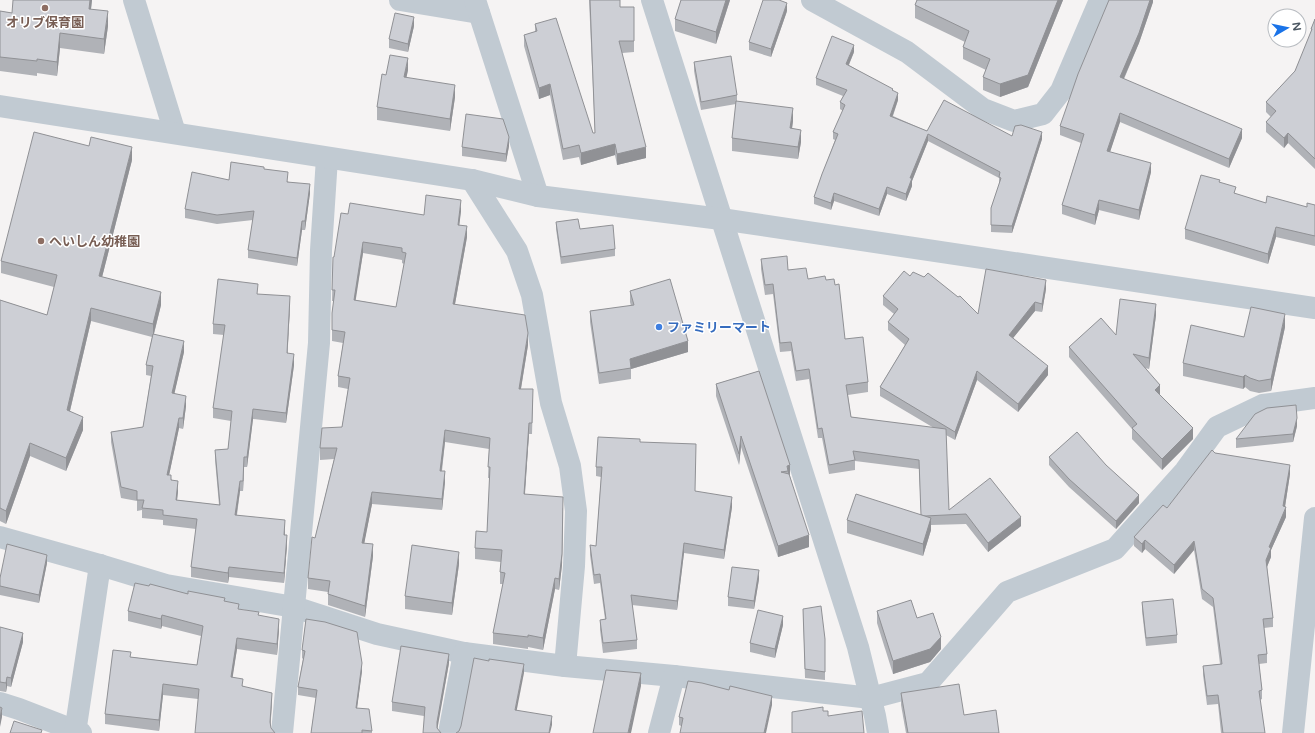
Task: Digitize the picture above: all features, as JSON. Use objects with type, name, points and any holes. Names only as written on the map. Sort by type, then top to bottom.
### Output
[{"type":"street","points":[[134,0],[174,133]]},
{"type":"street","points":[[400,0],[477,7],[538,196]]},
{"type":"street","points":[[652,0],[858,647],[878,733]]},
{"type":"street","points":[[812,0],[907,52],[983,109],[1014,121],[1043,114],[1061,91],[1100,0]]},
{"type":"street","points":[[0,106],[472,180],[538,196],[721,219],[1315,308]]},
{"type":"street","points":[[282,733],[319,343],[321,250],[327,158]]},
{"type":"street","points":[[472,180],[517,251],[532,296],[551,403],[570,466],[576,511],[574,566],[565,666]]},
{"type":"street","points":[[0,537],[100,565],[166,586],[294,607],[377,634],[464,652],[565,666],[674,676],[871,698],[928,683],[1007,592],[1115,549],[1185,471],[1217,427],[1264,405],[1315,398]]},
{"type":"street","points":[[1293,733],[1315,518]]},
{"type":"street","points":[[0,703],[77,732],[100,565]]},
{"type":"street","points":[[449,733],[464,652]]},
{"type":"street","points":[[659,733],[674,676]]},
{"type":"building","points":[[13,0],[90,0],[89,9],[108,11],[104,39],[60,33],[57,62],[37,59],[37,61],[0,57],[0,11],[12,13]]},
{"type":"building","points":[[590,0],[620,0],[620,7],[634,7],[634,41],[619,41],[646,147],[617,154],[615,144],[581,153],[579,145],[563,149],[550,84],[539,88],[524,35],[537,31],[535,24],[556,18],[593,133],[595,133]]},
{"type":"building","points":[[681,0],[726,0],[716,32],[675,19]]},
{"type":"building","points":[[763,0],[779,0],[787,3],[771,49],[749,42]]},
{"type":"building","points":[[917,0],[1058,0],[1028,75],[1000,84],[983,77],[990,59],[963,47],[969,31],[915,5]]},
{"type":"building","points":[[1109,0],[1150,0],[1139,33],[1120,77],[1242,129],[1229,159],[1120,113],[1107,151],[1151,163],[1139,210],[1099,200],[1095,215],[1062,205],[1084,134],[1060,126],[1078,74]]},
{"type":"building","points":[[395,13],[414,17],[408,44],[389,39]]},
{"type":"building","points":[[1315,19],[1315,159],[1288,133],[1284,138],[1266,122],[1276,111],[1266,102],[1295,71],[1304,48],[1307,48],[1307,41]]},
{"type":"building","points":[[832,36],[854,45],[846,64],[898,93],[890,116],[927,131],[944,100],[1012,136],[1015,126],[1021,125],[1042,132],[1012,226],[991,225],[991,208],[1001,178],[999,177],[1000,172],[928,134],[910,178],[912,178],[906,194],[887,187],[879,209],[834,193],[831,203],[814,197],[838,134],[833,132],[845,105],[840,102],[847,90],[816,78]]},
{"type":"building","points":[[390,55],[408,58],[404,77],[455,85],[450,119],[377,107],[382,74],[386,75]]},
{"type":"building","points":[[731,56],[737,95],[701,102],[694,62]]},
{"type":"building","points":[[736,101],[793,108],[790,128],[801,130],[798,147],[732,138]]},
{"type":"building","points":[[466,114],[503,119],[509,137],[506,154],[462,147]]},
{"type":"building","points":[[34,132],[89,146],[91,137],[132,147],[99,276],[161,292],[153,324],[91,308],[67,410],[83,417],[66,458],[30,443],[6,511],[0,508],[0,300],[47,315],[57,275],[1,261]]},
{"type":"building","points":[[231,162],[288,172],[287,182],[310,184],[305,221],[302,221],[297,258],[248,250],[254,211],[217,215],[185,209],[192,172],[229,180]]},
{"type":"building","points":[[1201,175],[1220,180],[1219,182],[1236,187],[1234,193],[1266,203],[1267,196],[1307,207],[1307,203],[1315,205],[1315,236],[1276,227],[1268,254],[1185,229]]},
{"type":"building","points":[[426,195],[461,200],[458,225],[467,226],[453,304],[525,315],[528,333],[519,389],[533,389],[532,423],[529,423],[524,494],[563,497],[562,554],[559,579],[555,578],[543,638],[528,635],[528,637],[493,633],[505,573],[500,572],[502,550],[475,548],[476,531],[487,532],[490,438],[445,430],[440,471],[445,471],[442,499],[372,492],[362,543],[373,544],[365,606],[328,594],[330,581],[308,578],[312,537],[315,538],[337,448],[320,448],[322,428],[342,427],[350,378],[338,376],[345,332],[332,330],[332,313],[335,290],[332,290],[333,257],[341,213],[348,214],[350,203],[424,215]],"holes":[[[363,242],[402,248],[402,252],[406,253],[396,307],[354,300]]]},
{"type":"building","points":[[578,219],[580,229],[613,225],[615,249],[561,257],[556,222]]},
{"type":"building","points":[[787,256],[788,270],[806,268],[808,279],[825,276],[826,280],[834,279],[835,285],[839,284],[845,339],[863,337],[868,382],[846,385],[851,417],[946,429],[949,510],[990,478],[1021,517],[988,543],[966,514],[921,515],[919,460],[853,451],[855,460],[829,465],[822,428],[818,429],[809,369],[796,371],[791,342],[780,343],[773,284],[765,285],[761,259]]},
{"type":"building","points":[[986,269],[1046,280],[1042,304],[1035,302],[1009,335],[1048,366],[1018,404],[977,371],[955,432],[880,387],[909,339],[888,322],[898,309],[883,296],[904,271],[910,276],[913,272],[924,277],[928,273],[958,297],[960,296],[978,314]]},
{"type":"building","points":[[218,279],[258,284],[257,294],[290,296],[287,353],[294,354],[286,413],[253,409],[247,457],[244,457],[243,481],[240,481],[235,515],[285,520],[284,535],[287,535],[284,573],[229,567],[228,573],[191,567],[197,519],[163,515],[163,510],[142,508],[144,500],[137,500],[137,491],[121,487],[111,432],[143,427],[153,366],[146,365],[153,334],[184,341],[172,393],[186,396],[183,418],[179,418],[167,475],[171,475],[171,480],[178,481],[176,500],[220,505],[215,450],[228,449],[232,411],[213,408],[225,325],[213,324]]},
{"type":"building","points":[[670,279],[688,341],[630,359],[631,368],[599,373],[590,311],[634,305],[630,291]]},
{"type":"building","points":[[1120,299],[1156,304],[1149,358],[1133,354],[1160,385],[1155,390],[1193,428],[1162,459],[1132,428],[1137,424],[1069,347],[1101,318],[1116,335]]},
{"type":"building","points":[[1251,307],[1285,314],[1271,379],[1259,381],[1245,375],[1243,377],[1183,363],[1191,325],[1244,337]]},
{"type":"building","points":[[759,371],[790,465],[787,466],[788,471],[781,472],[789,474],[809,535],[778,546],[741,436],[739,454],[716,384]]},
{"type":"building","points":[[1296,405],[1297,418],[1293,434],[1236,439],[1255,414],[1267,408]]},
{"type":"building","points":[[1077,432],[1106,465],[1139,495],[1116,521],[1069,479],[1049,457]]},
{"type":"building","points":[[598,437],[640,439],[640,442],[696,444],[695,491],[732,497],[724,550],[684,543],[677,601],[631,595],[637,640],[603,643],[600,620],[606,619],[600,574],[594,575],[590,545],[596,546],[602,467],[596,467]]},
{"type":"building","points":[[1212,450],[1215,453],[1290,465],[1283,506],[1286,507],[1269,547],[1271,548],[1266,560],[1273,618],[1263,619],[1267,654],[1258,655],[1262,690],[1259,691],[1265,733],[1223,733],[1218,695],[1207,696],[1203,666],[1222,664],[1213,598],[1202,589],[1194,541],[1174,565],[1145,540],[1142,544],[1134,537],[1163,505],[1167,508]]},
{"type":"building","points":[[856,494],[931,518],[923,544],[847,520]]},
{"type":"building","points":[[7,544],[47,555],[39,595],[0,586],[0,578]]},
{"type":"building","points":[[412,545],[459,552],[452,603],[405,596]]},
{"type":"building","points":[[732,567],[759,570],[754,601],[728,597]]},
{"type":"building","points":[[135,583],[149,586],[150,584],[188,594],[188,591],[225,598],[224,601],[239,604],[238,609],[259,612],[258,615],[279,619],[277,644],[237,638],[231,677],[243,679],[242,686],[272,693],[270,722],[271,728],[275,733],[195,733],[199,689],[163,684],[159,720],[105,714],[113,650],[131,652],[130,657],[197,665],[203,626],[162,615],[161,619],[128,611]]},
{"type":"building","points":[[1173,599],[1177,635],[1146,638],[1142,602]]},
{"type":"building","points":[[911,600],[917,618],[933,613],[941,637],[930,649],[893,661],[877,611]]},
{"type":"building","points":[[821,606],[825,639],[825,672],[805,669],[803,609]]},
{"type":"building","points":[[758,610],[783,616],[775,649],[750,643]]},
{"type":"building","points":[[306,619],[325,622],[357,632],[362,663],[356,708],[369,709],[372,731],[362,730],[362,733],[311,733],[317,690],[298,687],[305,651],[302,650]]},
{"type":"building","points":[[0,627],[23,633],[11,678],[7,677],[6,683],[0,682]]},
{"type":"building","points":[[401,646],[449,654],[437,722],[437,728],[441,733],[423,733],[425,707],[392,702]]},
{"type":"building","points":[[474,658],[524,664],[515,710],[552,716],[549,733],[456,733],[459,731],[461,726]]},
{"type":"building","points":[[606,670],[641,673],[628,733],[593,733]]},
{"type":"building","points":[[688,681],[729,690],[730,686],[772,696],[764,733],[680,733],[683,718],[679,717]]},
{"type":"building","points":[[959,684],[964,715],[996,710],[999,733],[908,733],[901,693]]},
{"type":"building","points":[[0,707],[2,708],[0,718]]},
{"type":"building","points":[[823,707],[823,711],[828,711],[828,716],[862,711],[864,733],[792,733],[792,712]]},
{"type":"building","points":[[14,721],[42,730],[41,733],[10,733]]},
{"type":"place","name":"オリブ保育園","points":[[45,8]]},
{"type":"place","name":"へいしん幼稚園","points":[[41,241]]},
{"type":"place","name":"ファミリーマート","points":[[659,327]]}]
